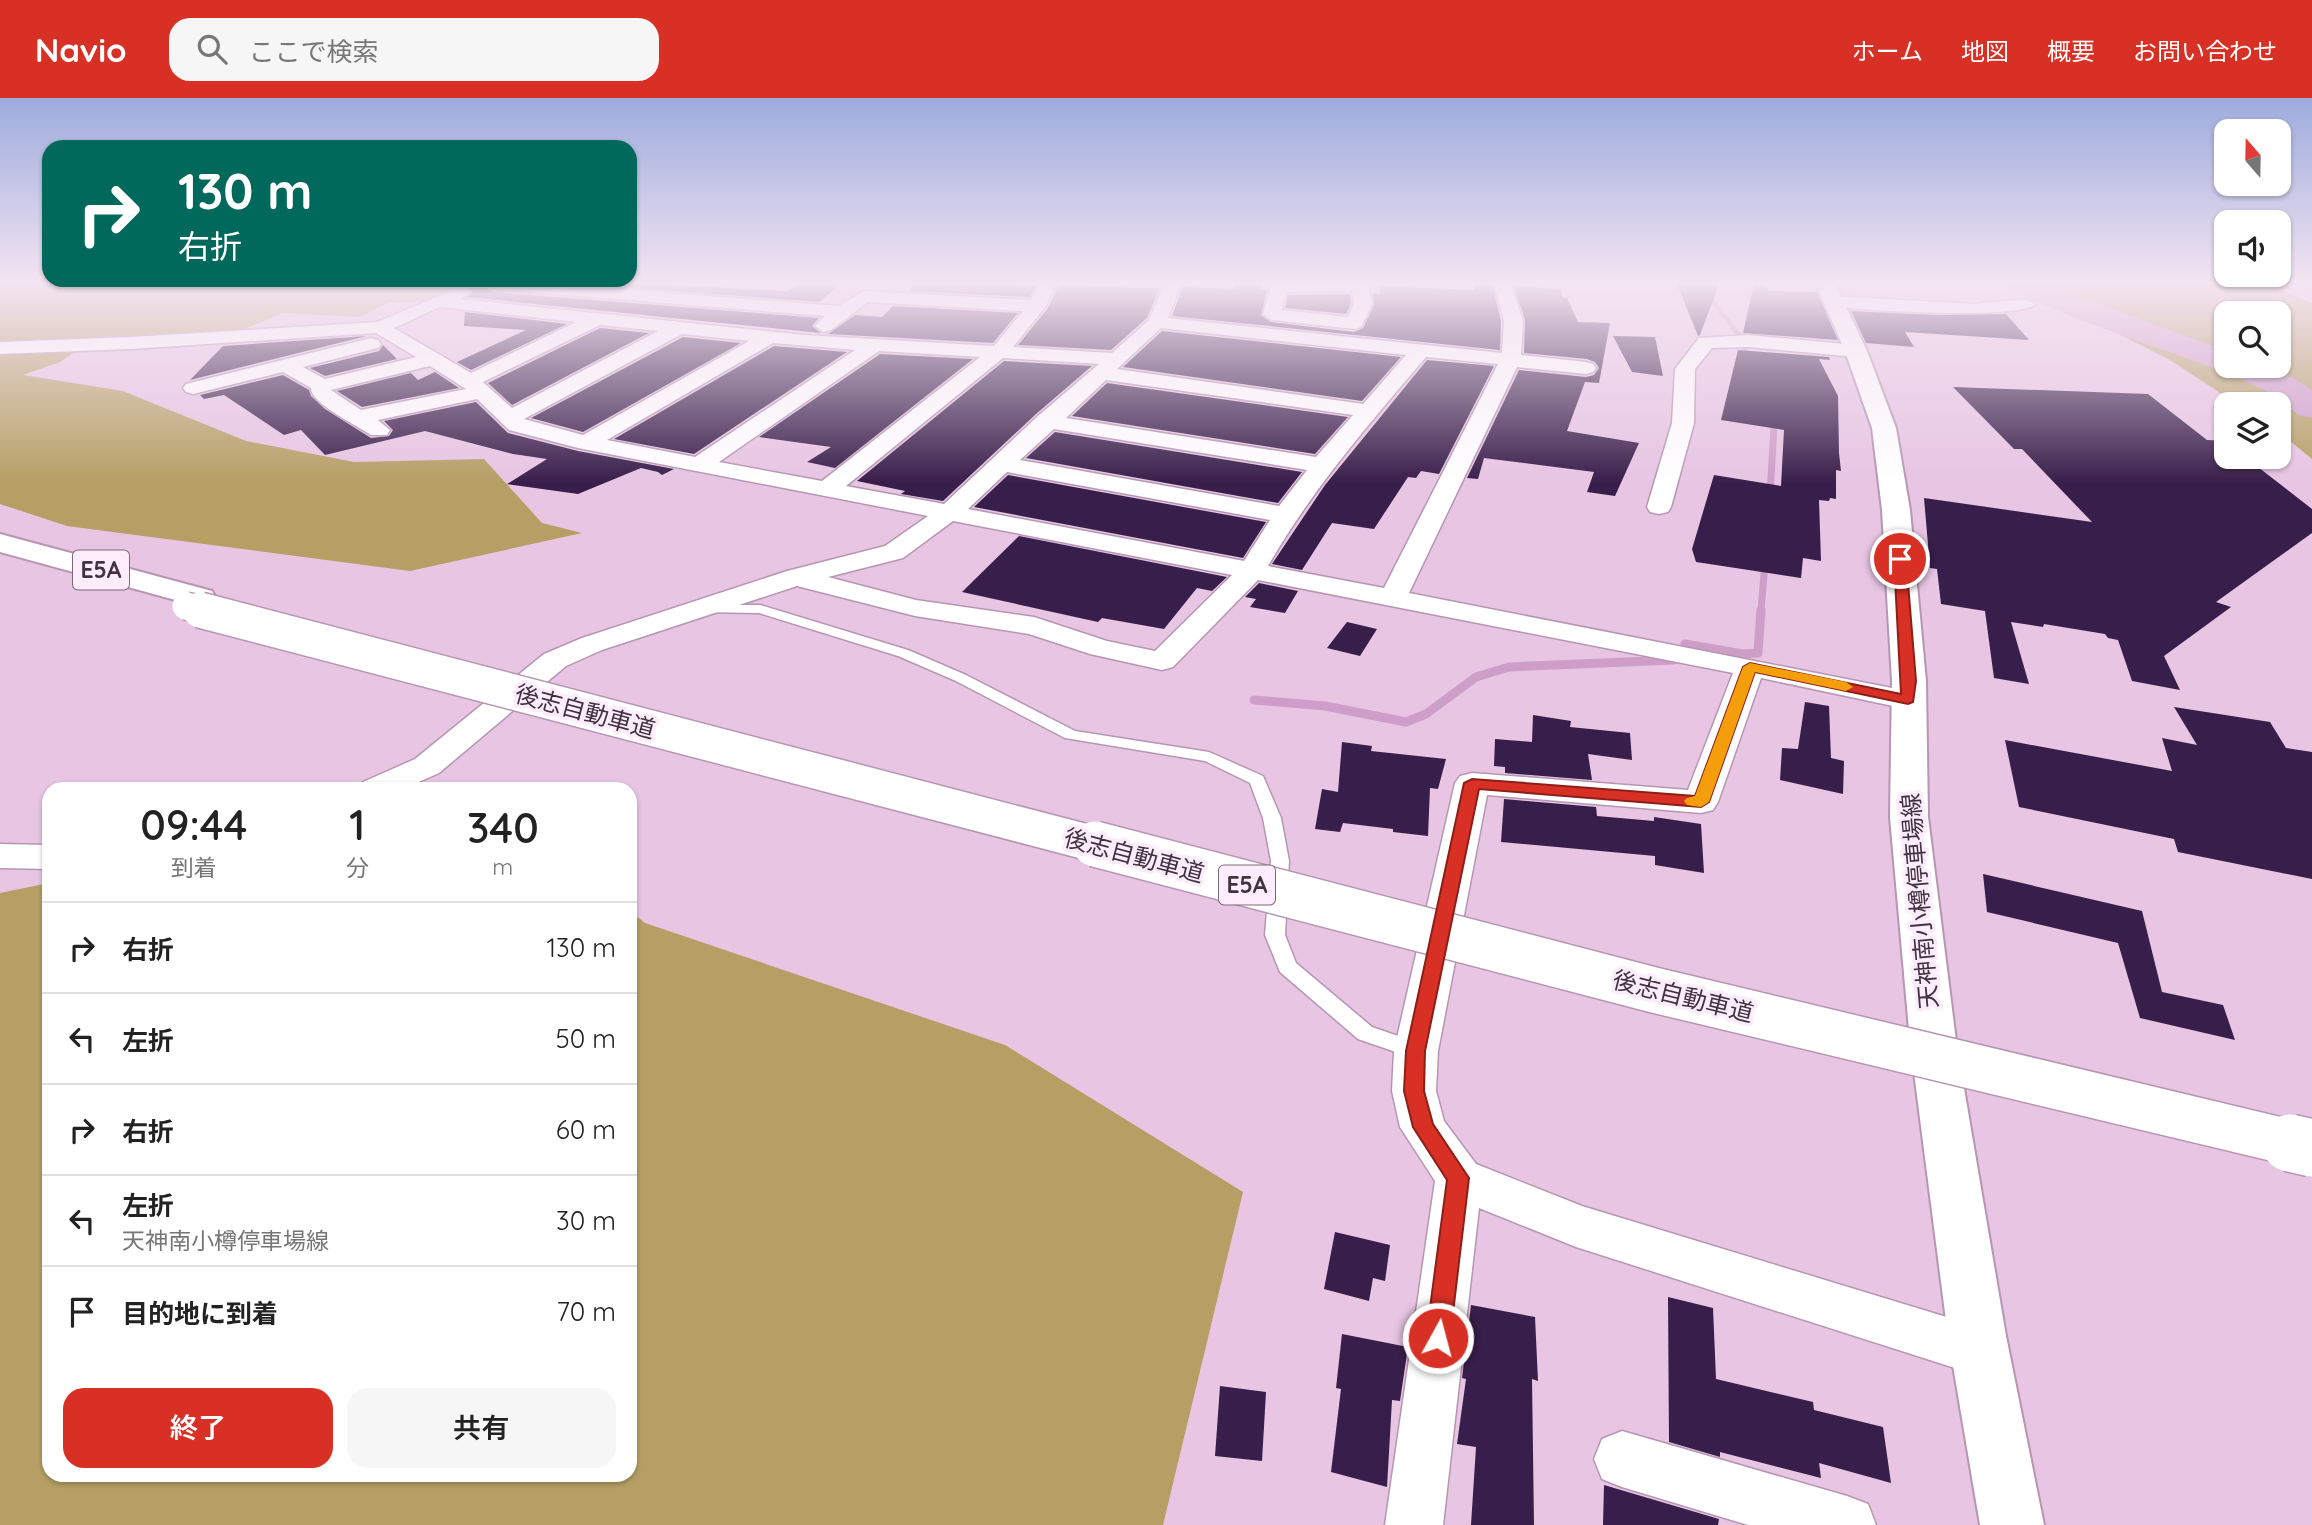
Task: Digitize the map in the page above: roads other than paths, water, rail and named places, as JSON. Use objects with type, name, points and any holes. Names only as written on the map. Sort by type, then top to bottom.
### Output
[{"type":"main road","name":"天神南小樽停車場線","points":[[1856,351],[1884,428],[1896,510],[1909,681],[1909,817],[1933,1041],[1980,1351],[2012,1525]]},
{"type":"main road","name":"後志自動車道","points":[[0,543],[193,602],[1654,990],[2312,1149]]},
{"type":"main road","name":"後志自動車道","points":[[0,558],[193,602],[1643,971],[2312,1130]]},
{"type":"street","points":[[193,388],[332,351]]},
{"type":"street","points":[[419,351],[475,386],[517,425],[586,443],[1908,699]]},
{"type":"street","points":[[360,417],[475,386],[539,351]]},
{"type":"street","points":[[508,419],[636,351]]},
{"type":"street","points":[[586,443],[746,351]]},
{"type":"street","points":[[700,464],[867,351]]},
{"type":"street","points":[[974,351],[1108,366],[1368,411]]},
{"type":"street","points":[[391,782],[427,766],[555,660],[592,644],[698,608],[796,577],[894,552],[950,512],[1125,351]]},
{"type":"street","points":[[796,577],[915,608],[1034,626],[1100,648],[1162,661],[1251,572],[1285,515],[1322,465],[1420,351]]},
{"type":"street","points":[[1426,351],[1587,368]]},
{"type":"street","points":[[1392,600],[1513,351]]},
{"type":"street","points":[[1659,507],[1680,449],[1687,395],[1685,369],[1699,351]]},
{"type":"street","points":[[1852,351],[1856,351]]},
{"type":"street","points":[[828,488],[999,352]]},
{"type":"street","points":[[286,365],[322,386],[433,359]]},
{"type":"street","points":[[322,386],[320,393],[335,405],[360,417],[382,433]]},
{"type":"street","points":[[1046,421],[1322,465]]},
{"type":"street","points":[[1003,464],[1285,515]]},
{"type":"street","points":[[1750,667],[1701,802],[1472,783],[1416,1051],[1414,1091],[1423,1127],[1458,1178],[1576,1226],[1980,1351]]},
{"type":"street","points":[[0,856],[42,857]]},
{"type":"street","points":[[1414,1525],[1458,1178]]},
{"type":"street","points":[[1622,1459],[1847,1525]]},
{"type":"lane","points":[[698,608],[760,609],[903,653],[961,678],[1071,735],[1209,757],[1257,780],[1272,818],[1278,850],[1276,935],[1287,967],[1365,1033],[1416,1051]]},
{"type":"waterway","points":[[1745,351],[1749,362]]},
{"type":"waterway","points":[[2195,351],[2214,358]]},
{"type":"waterway","points":[[2264,378],[2282,386],[2312,407]]},
{"type":"waterway","points":[[1774,428],[1775,416]]},
{"type":"waterway","points":[[1770,495],[1774,426]]},
{"type":"waterway","points":[[1761,611],[1765,562]]},
{"type":"waterway","points":[[1685,644],[1743,654],[1758,653],[1761,610]]},
{"type":"waterway","points":[[1254,700],[1325,706],[1406,722],[1426,714],[1476,677],[1509,667],[1674,660]]}]
